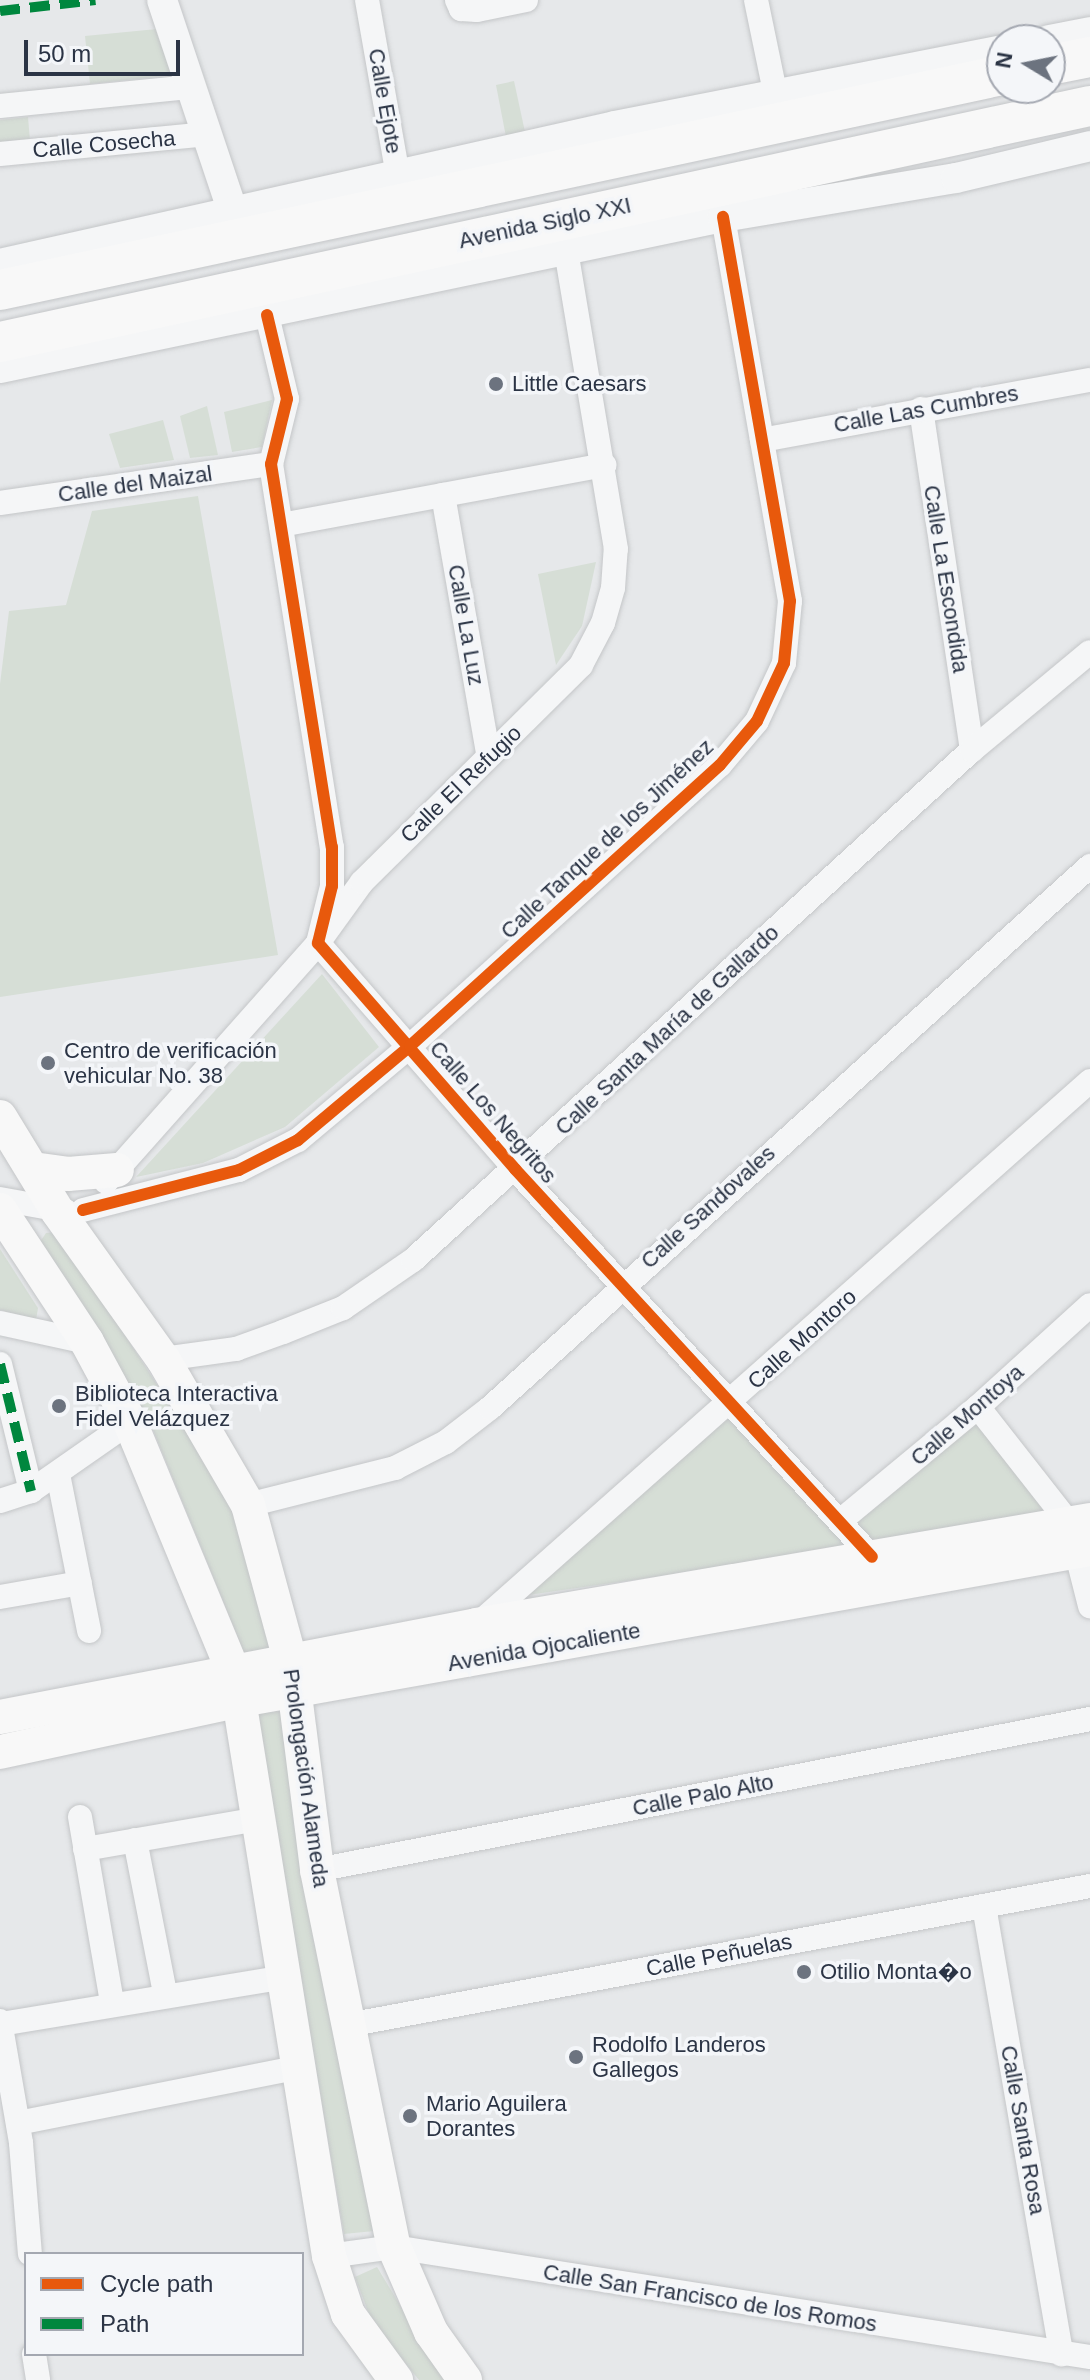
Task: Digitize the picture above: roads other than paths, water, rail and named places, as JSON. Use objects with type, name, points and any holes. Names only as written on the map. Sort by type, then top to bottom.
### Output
[{"type":"highway","points":[[1066,62],[1090,57]]},
{"type":"highway","points":[[0,290],[401,189],[618,141],[986,78]]},
{"type":"highway","name":"Avenida Siglo XXI","points":[[0,342],[480,252],[1090,106]]},
{"type":"main road","name":"Prolongación Alameda","points":[[0,1117],[33,1169],[70,1211],[163,1359],[248,1505],[292,1677],[317,1870],[394,2247],[431,2332],[465,2380]]},
{"type":"main road","points":[[33,1169],[68,1174],[117,1170]]},
{"type":"main road","points":[[0,1210],[87,1342],[130,1422],[238,1688],[329,2256],[348,2314],[396,2380]]},
{"type":"main road","name":"Avenida Ojocaliente","points":[[292,1677],[476,1625],[872,1557],[1084,1529]]},
{"type":"main road","name":"Avenida Ojocaliente","points":[[0,1752],[238,1688],[1084,1529]]},
{"type":"main road","name":"Avenida Ojocaliente","points":[[0,1717],[238,1688]]},
{"type":"street","points":[[162,0],[233,212]]},
{"type":"street","name":"Calle Ejote","points":[[367,0],[401,189]]},
{"type":"street","points":[[459,4],[526,0]]},
{"type":"street","points":[[756,0],[776,97]]},
{"type":"street","points":[[1066,37],[1090,32]]},
{"type":"street","points":[[618,141],[776,97],[986,53]]},
{"type":"street","points":[[0,106],[191,87]]},
{"type":"street","name":"Calle Cosecha","points":[[0,154],[208,134]]},
{"type":"street","name":"Avenida Siglo XXI","points":[[0,368],[267,315],[480,252],[566,249],[723,217],[956,178],[1090,146]]},
{"type":"street","points":[[0,264],[233,212],[401,189]]},
{"type":"street","name":"Calle Tanque de los Jiménez","points":[[70,1211],[213,1178],[268,1158],[334,1113],[720,765],[757,721],[784,663],[790,601],[723,217]]},
{"type":"street","name":"Calle El Refugio","points":[[70,1211],[117,1170],[318,943],[362,882],[581,665],[603,623],[613,588],[616,549],[566,249]]},
{"type":"street","points":[[267,315],[287,399],[271,464],[332,847],[332,886],[318,943]]},
{"type":"street","name":"Calle Las Cumbres","points":[[762,440],[1090,380]]},
{"type":"street","name":"Calle La Escondida","points":[[921,409],[972,750]]},
{"type":"street","name":"Calle del Maizal","points":[[0,503],[271,464]]},
{"type":"street","points":[[281,525],[604,465]]},
{"type":"street","name":"Calle La Luz","points":[[443,495],[488,754]]},
{"type":"street","name":"Calle Santa María de Gallardo","points":[[163,1359],[236,1349],[343,1308],[413,1260],[972,750],[1090,652]]},
{"type":"street","name":"Calle Sandovales","points":[[248,1505],[395,1468],[446,1442],[490,1408],[621,1285],[1090,866]]},
{"type":"street","name":"Calle Los Negritos","points":[[318,943],[515,1169],[872,1557]]},
{"type":"street","name":"Calle Montoro","points":[[476,1625],[1090,1081]]},
{"type":"street","points":[[0,1199],[70,1211]]},
{"type":"street","name":"Calle Montoya","points":[[840,1521],[978,1407],[1090,1305]]},
{"type":"street","points":[[0,1323],[87,1342]]},
{"type":"street","points":[[0,1364],[31,1491]]},
{"type":"street","points":[[978,1407],[1084,1529],[1090,1606]]},
{"type":"street","points":[[0,1501],[31,1491],[130,1422]]},
{"type":"street","points":[[58,1474],[89,1631]]},
{"type":"street","points":[[0,1597],[80,1583]]},
{"type":"street","name":"Calle Palo Alto","points":[[317,1870],[1090,1719]]},
{"type":"street","points":[[80,1817],[112,2002]]},
{"type":"street","points":[[85,1849],[258,1819]]},
{"type":"street","points":[[135,1840],[165,1993]]},
{"type":"street","name":"Calle Peñuelas","points":[[348,2025],[1090,1886]]},
{"type":"street","name":"Calle Santa Rosa","points":[[984,1906],[1061,2354]]},
{"type":"street","points":[[30,2252],[0,2023],[165,1993],[286,1977]]},
{"type":"street","points":[[13,2137],[300,2067]]},
{"type":"street","name":"Calle San Francisco de los Romos","points":[[329,2256],[394,2247],[1090,2357]]},
{"type":"street","points":[[34,2356],[38,2380]]},
{"type":"place","name":"Little Caesars","points":[[496,384]]},
{"type":"place","name":"Centro de verificación vehicular No. 38","points":[[48,1063]]},
{"type":"place","name":"Biblioteca Interactiva Fidel Velázquez","points":[[59,1406]]},
{"type":"place","name":"Otilio Monta�o","points":[[804,1972]]},
{"type":"place","name":"Rodolfo Landeros Gallegos","points":[[576,2057]]},
{"type":"place","name":"Mario Aguilera Dorantes","points":[[410,2116]]}]
